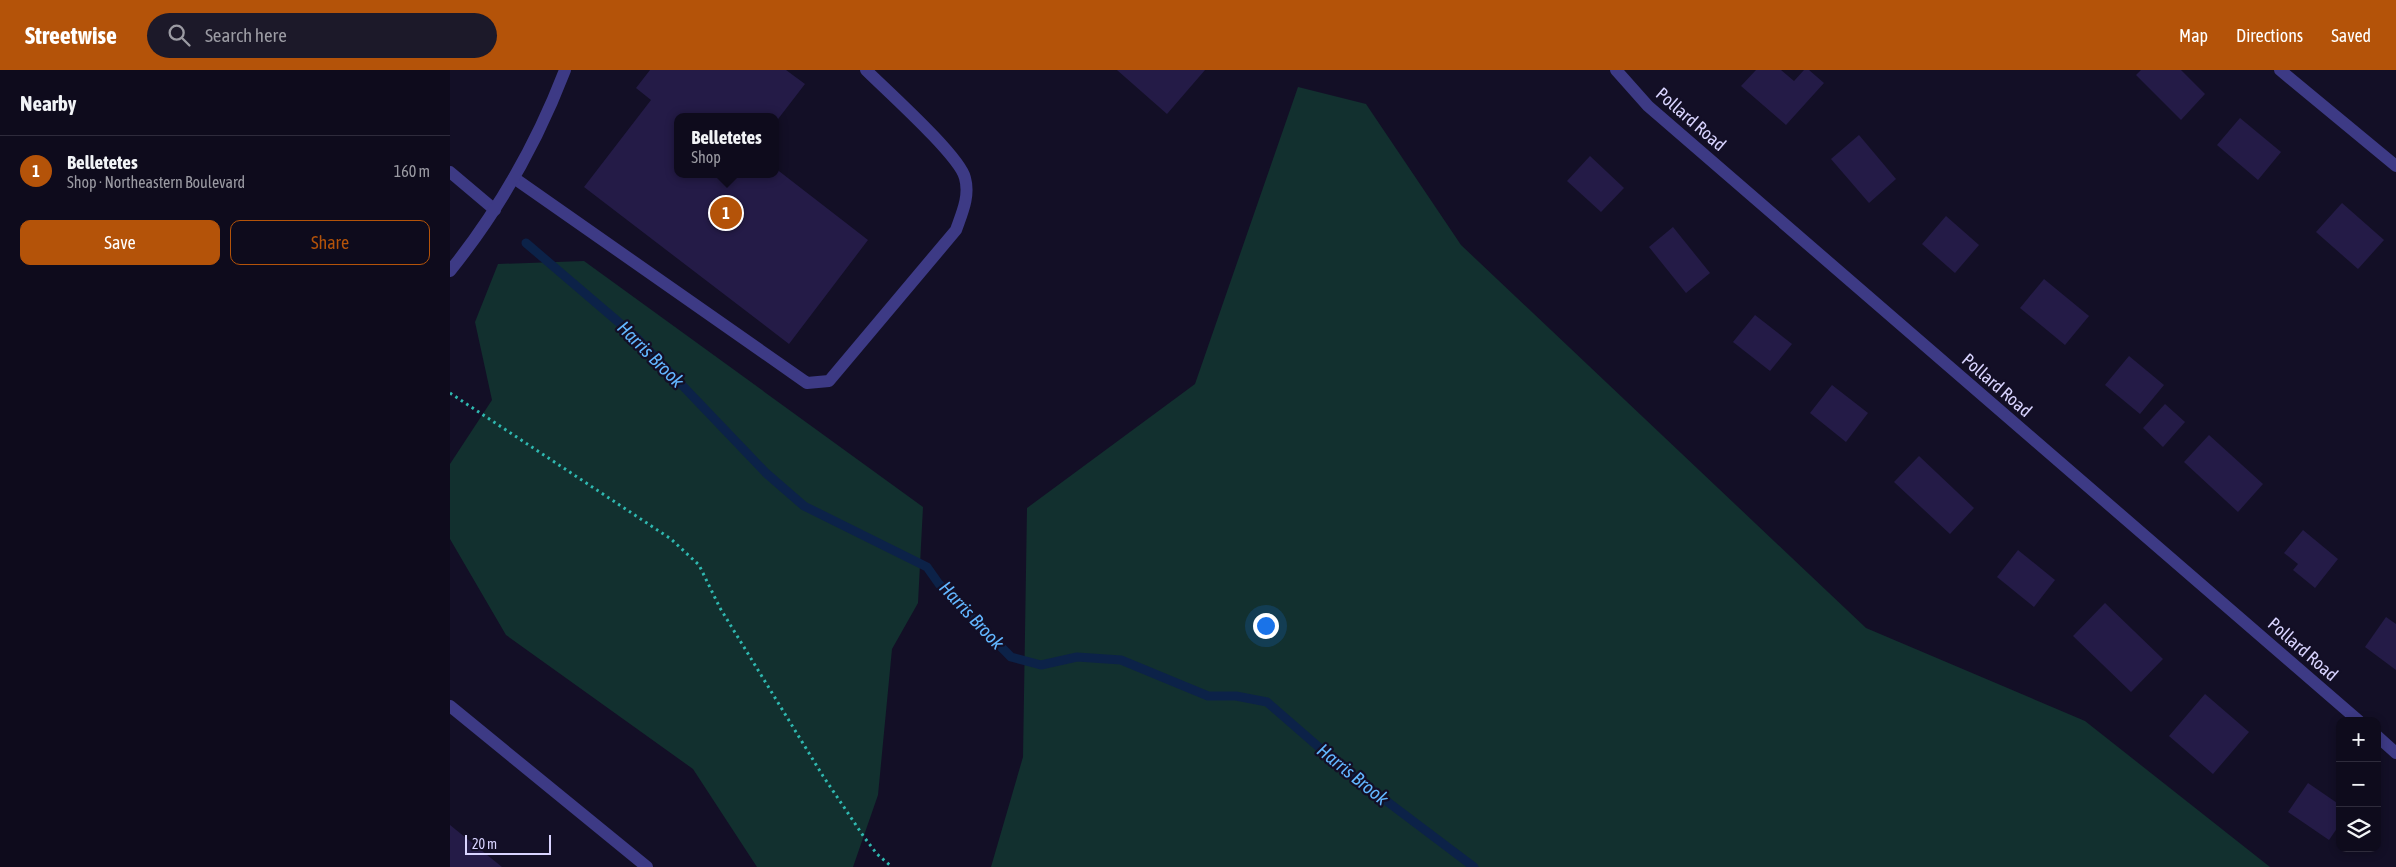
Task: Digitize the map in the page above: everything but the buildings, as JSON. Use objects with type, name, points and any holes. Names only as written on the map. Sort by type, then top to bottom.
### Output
[{"type":"street","points":[[450,271],[495,210],[514,178],[534,141],[565,70]]},
{"type":"street","points":[[514,178],[807,383],[829,381],[956,230],[967,200],[965,177],[951,155],[866,70]]},
{"type":"street","name":"Pollard Road","points":[[1616,70],[1648,106],[2354,717]]},
{"type":"street","points":[[2280,70],[2396,166]]},
{"type":"street","points":[[450,172],[495,210]]},
{"type":"street","points":[[450,706],[648,867]]},
{"type":"street","points":[[2381,740],[2396,753]]},
{"type":"path","points":[[450,393],[671,539],[699,565],[720,608],[823,776],[864,837],[877,854],[892,867]]},
{"type":"green space","points":[[1298,87],[1366,104],[1461,245],[1866,628],[2085,721],[2270,867],[991,867],[1023,757],[1027,508],[1195,384]]},
{"type":"green space","points":[[584,261],[923,507],[918,603],[892,649],[878,795],[853,867],[757,867],[693,769],[506,635],[450,539],[450,464],[492,400],[475,322],[498,264]]},
{"type":"waterway","name":"Harris Brook","points":[[526,243],[636,337],[766,473],[804,506],[927,567],[939,584],[1011,657],[1041,665],[1077,657],[1121,660],[1208,696],[1236,696],[1267,702],[1344,769],[1474,867]]},
{"type":"place","name":"Belletetes","points":[[726,213]]}]
